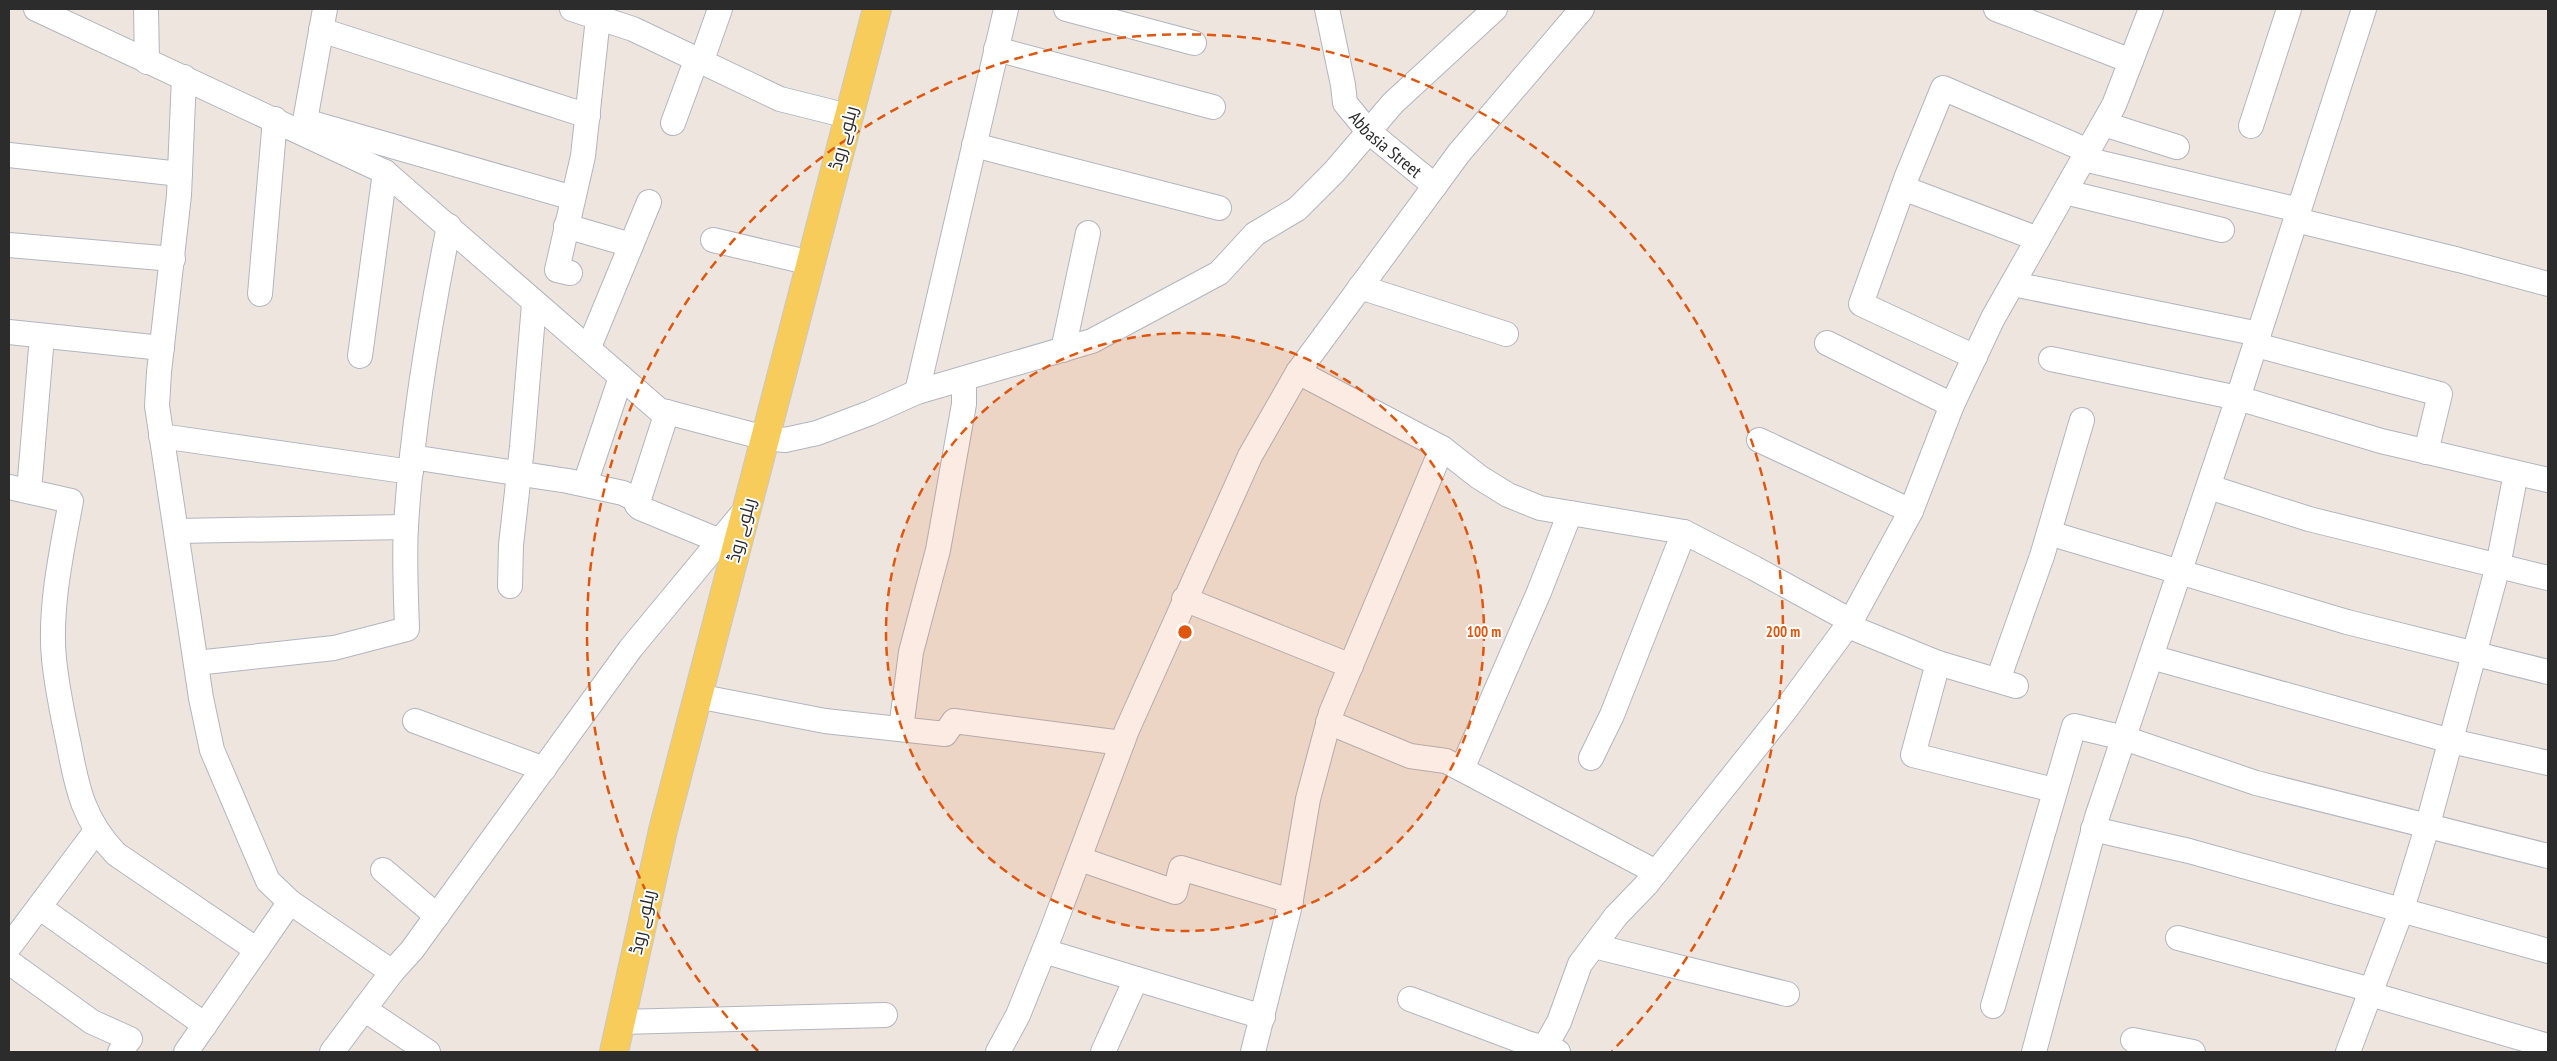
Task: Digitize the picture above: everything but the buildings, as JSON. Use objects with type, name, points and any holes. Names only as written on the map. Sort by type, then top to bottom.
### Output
[{"type":"main road","name":"ریلوے روڈ","points":[[614,1052],[662,830],[877,9]]},
{"type":"street","points":[[146,9],[147,62]]},
{"type":"street","points":[[572,9],[612,17],[780,99],[848,116]]},
{"type":"street","points":[[674,123],[720,9]]},
{"type":"street","points":[[917,392],[1006,9]]},
{"type":"street","points":[[1066,9],[1194,43]]},
{"type":"street","name":"Abbasia Street","points":[[1327,9],[1343,85],[1345,104],[1368,131],[1436,186]]},
{"type":"street","points":[[304,127],[385,172],[449,226],[534,304],[589,347],[659,410],[765,438],[785,440],[817,433],[870,413],[917,392],[964,380],[1092,341],[1219,273],[1255,234],[1297,209],[1334,172],[1392,103],[1494,9]]},
{"type":"street","points":[[998,1052],[1018,1015],[1044,951],[1122,743],[1184,599],[1250,456],[1298,372],[1459,153],[1582,9]]},
{"type":"street","points":[[1996,9],[2131,61]]},
{"type":"street","points":[[1410,999],[1548,1051],[1580,964],[1616,916],[1656,872],[1783,713],[1849,623],[1911,511],[1952,405],[1993,318],[2114,105],[2151,9]]},
{"type":"street","points":[[2251,126],[2290,9]]},
{"type":"street","points":[[2034,1052],[2093,829],[2258,340],[2364,9]]},
{"type":"street","points":[[44,11],[147,62],[275,119],[573,198]]},
{"type":"street","points":[[570,273],[557,270],[583,156],[588,116],[612,17]]},
{"type":"street","points":[[304,127],[323,20],[588,116]]},
{"type":"street","points":[[996,49],[1213,107]]},
{"type":"street","points":[[184,78],[180,174],[157,406],[196,663],[212,750],[268,880],[290,902],[392,972]]},
{"type":"street","points":[[1975,357],[1861,304],[1903,188],[1943,88],[2086,155],[2548,284]]},
{"type":"street","points":[[260,294],[275,119]]},
{"type":"street","points":[[2104,124],[2177,146]]},
{"type":"street","points":[[974,145],[1219,208]]},
{"type":"street","points":[[9,155],[180,174]]},
{"type":"street","points":[[360,356],[385,172]]},
{"type":"street","points":[[1903,188],[2038,239]]},
{"type":"street","points":[[2065,192],[2222,230]]},
{"type":"street","points":[[589,347],[649,202]]},
{"type":"street","points":[[196,663],[334,648],[407,629],[406,527],[411,464],[430,324],[449,226]]},
{"type":"street","points":[[566,226],[631,245]]},
{"type":"street","points":[[1063,350],[1088,233]]},
{"type":"street","points":[[713,240],[810,263]]},
{"type":"street","points":[[9,244],[173,259]]},
{"type":"street","points":[[2013,284],[2258,340],[2440,394],[2426,452]]},
{"type":"street","points":[[1360,287],[1506,334]]},
{"type":"street","points":[[510,586],[511,545],[534,304]]},
{"type":"street","points":[[9,332],[162,348]]},
{"type":"street","points":[[42,336],[19,489],[71,500],[55,614],[54,658],[74,776],[85,811],[96,831],[116,854],[257,950]]},
{"type":"street","points":[[1827,343],[1952,405]]},
{"type":"street","points":[[2051,359],[2238,398],[2381,441],[2548,480]]},
{"type":"street","points":[[1298,372],[1442,448],[1479,477],[1508,495],[1540,508],[1684,532],[1754,568],[1849,623],[1938,663],[2007,683],[2082,420]]},
{"type":"street","points":[[585,484],[621,377]]},
{"type":"street","points":[[901,729],[911,652],[938,550],[964,404],[964,380]]},
{"type":"street","points":[[637,504],[667,412]]},
{"type":"street","points":[[161,436],[411,464],[519,473],[585,484],[623,493],[632,498],[640,508],[665,520],[720,541]]},
{"type":"street","points":[[1759,440],[1911,511]]},
{"type":"street","points":[[1253,1052],[1291,900],[1308,799],[1328,722],[1368,618],[1442,448]]},
{"type":"street","points":[[2348,1052],[2402,909],[2428,824],[2498,566],[2516,473]]},
{"type":"street","points":[[2209,487],[2309,519],[2548,578]]},
{"type":"street","points":[[332,1052],[392,972],[412,950],[631,648],[748,507]]},
{"type":"street","points":[[1462,769],[1570,513]]},
{"type":"street","points":[[176,531],[406,527]]},
{"type":"street","points":[[1591,758],[1612,715],[1684,532]]},
{"type":"street","points":[[2049,533],[2347,622],[2548,672]]},
{"type":"street","points":[[1184,599],[1351,666]]},
{"type":"street","points":[[2151,657],[2451,741],[2548,763]]},
{"type":"street","points":[[1938,663],[1913,755],[2054,790]]},
{"type":"street","points":[[697,696],[825,721],[945,734],[954,721],[1122,743]]},
{"type":"street","points":[[415,721],[544,769]]},
{"type":"street","points":[[1328,722],[1410,756],[1446,761],[1656,872]]},
{"type":"street","points":[[1993,1006],[2074,726],[2124,738],[2256,783],[2428,824],[2548,856]]},
{"type":"street","points":[[2093,829],[2189,851],[2548,951]]},
{"type":"street","points":[[9,947],[96,831]]},
{"type":"street","points":[[1080,859],[1175,892],[1181,868],[1291,900]]},
{"type":"street","points":[[383,870],[437,916]]},
{"type":"street","points":[[186,1052],[290,902]]},
{"type":"street","points":[[39,907],[205,1025]]},
{"type":"street","points":[[2178,938],[2371,992],[2548,1046]]},
{"type":"street","points":[[1594,946],[1787,994]]},
{"type":"street","points":[[1044,951],[1263,1017]]},
{"type":"street","points":[[9,962],[92,1022],[130,1039],[120,1052]]},
{"type":"street","points":[[1103,1052],[1136,979]]},
{"type":"street","points":[[364,1009],[428,1052]]},
{"type":"street","points":[[620,1022],[885,1015]]},
{"type":"street","points":[[2133,1040],[2193,1052]]}]
